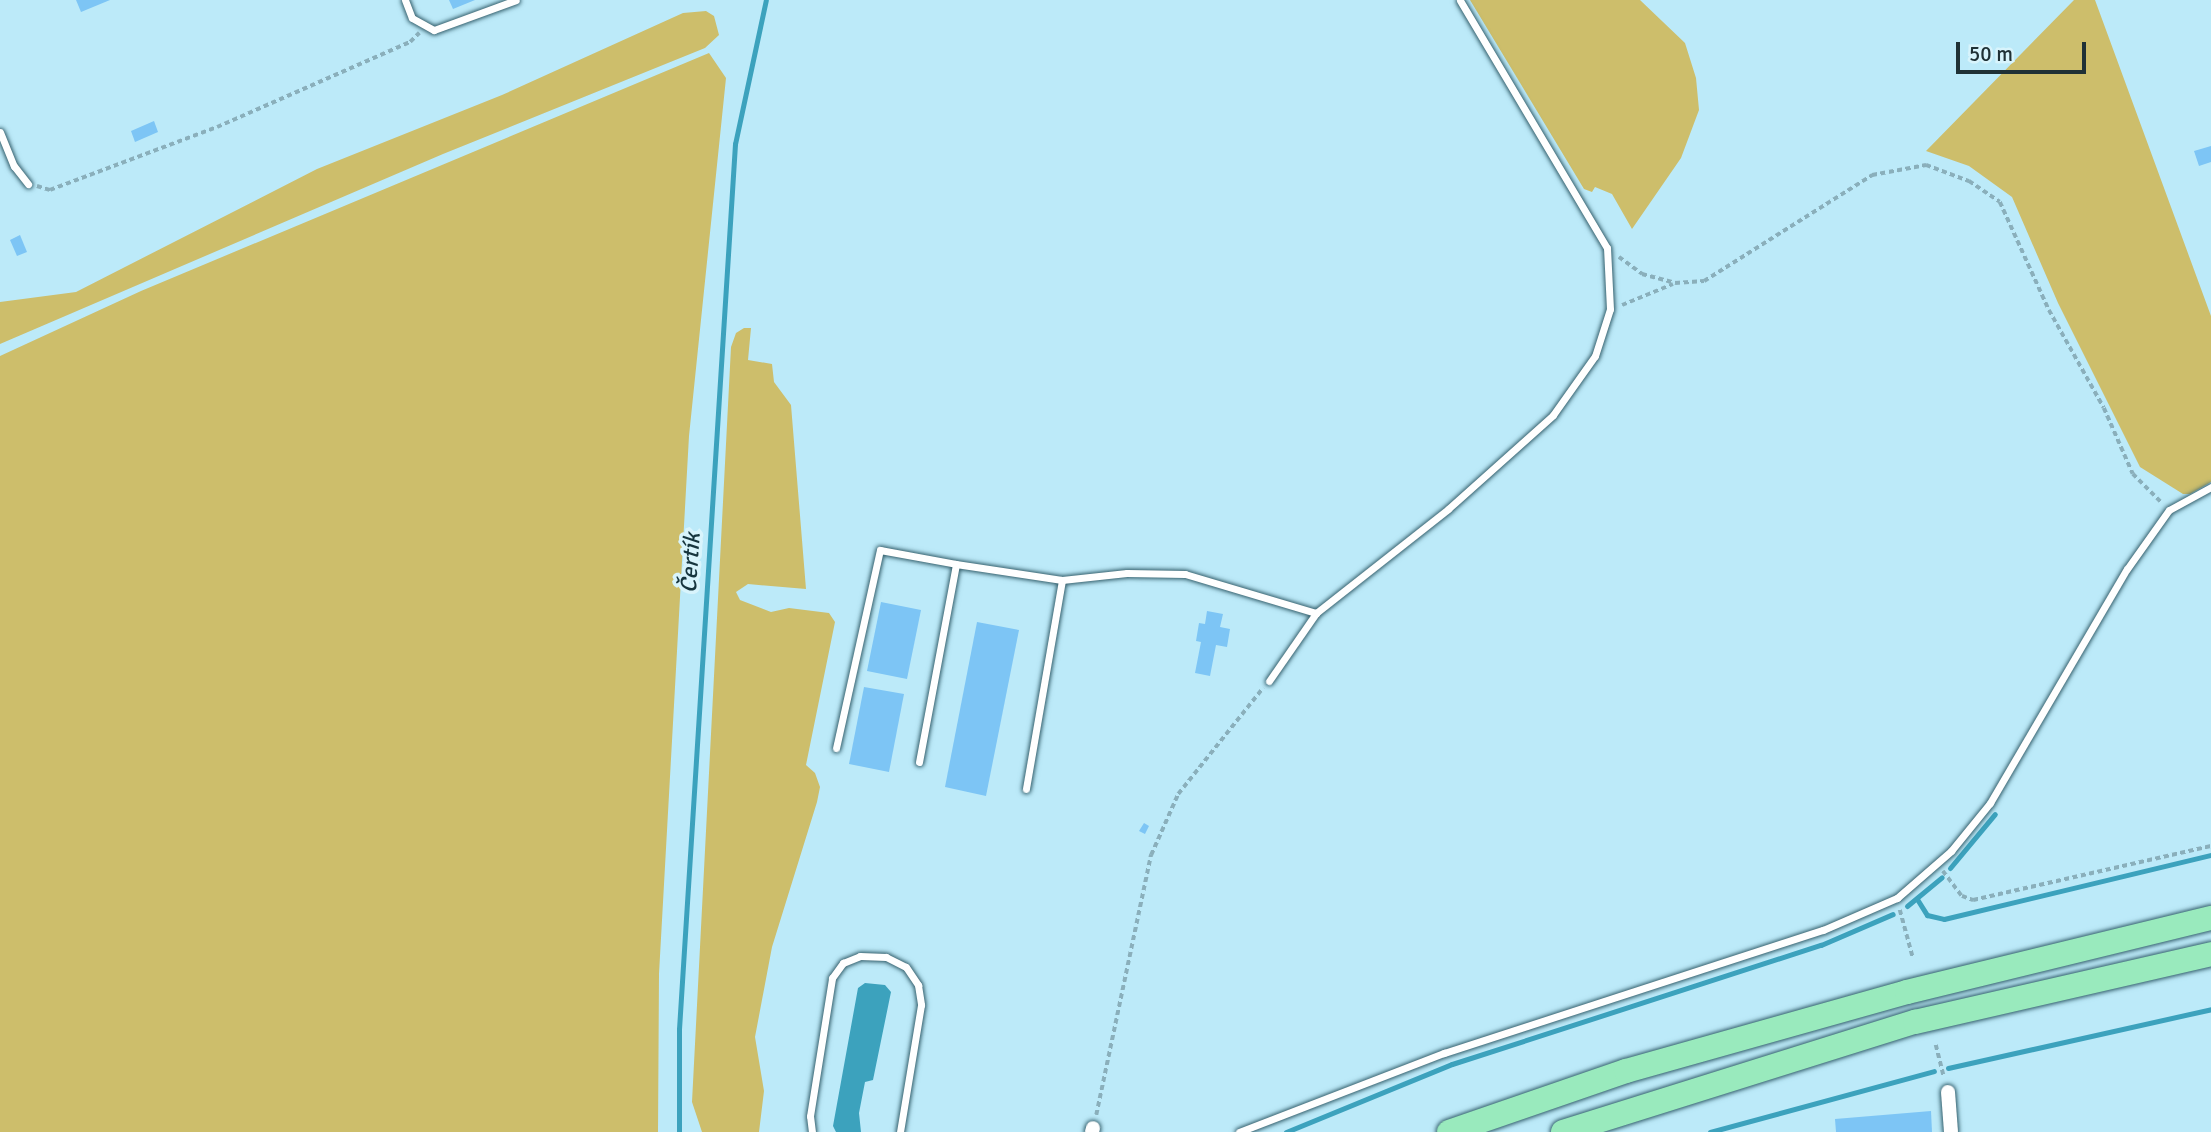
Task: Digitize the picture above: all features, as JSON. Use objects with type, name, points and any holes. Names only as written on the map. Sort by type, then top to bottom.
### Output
[{"type":"highway","points":[[1449,1132],[1626,1071],[1907,992],[2211,918]]},
{"type":"highway","points":[[1563,1132],[1915,1022],[2211,954]]},
{"type":"street","points":[[1948,1093],[1951,1132]]},
{"type":"lane","points":[[405,0],[412,18],[424,27],[450,27],[516,0]]},
{"type":"lane","points":[[1269,681],[1315,613],[1448,509],[1553,415],[1595,356],[1610,309],[1607,248],[1460,0]]},
{"type":"lane","points":[[0,132],[14,166],[28,184]]},
{"type":"lane","points":[[1240,1132],[1540,1018],[1823,930],[1896,898],[1938,864],[1990,803],[2127,569],[2169,510],[2211,487]]},
{"type":"lane","points":[[836,748],[880,550],[1062,580],[1136,573],[1185,574],[1315,613]]},
{"type":"lane","points":[[919,762],[956,564]]},
{"type":"lane","points":[[1026,789],[1062,580]]},
{"type":"lane","points":[[812,1132],[810,1116],[832,978],[843,963],[860,956],[886,957],[906,967],[918,985],[921,1005],[900,1132]]},
{"type":"path","points":[[28,184],[50,190],[217,127],[410,42],[424,27]]},
{"type":"path","points":[[1610,309],[1675,283],[1704,281],[1872,175],[1926,166],[1969,181],[2000,202],[2049,310],[2104,408],[2133,474],[2169,510]]},
{"type":"path","points":[[1607,248],[1642,274],[1675,283]]},
{"type":"path","points":[[1092,1130],[1151,855],[1178,794],[1269,681]]},
{"type":"path","points":[[1938,864],[1962,896],[1973,900],[2211,846]]},
{"type":"path","points":[[1896,898],[1913,958]]},
{"type":"path","points":[[1936,1045],[1948,1093]]},
{"type":"shaded area","points":[[1470,0],[1640,0],[1685,43],[1696,78],[1699,110],[1681,158],[1632,229],[1612,194],[1595,187],[1592,192],[1584,189]]},
{"type":"shaded area","points":[[2074,0],[2095,0],[2211,316],[2211,482],[2190,494],[2183,494],[2140,467],[2058,303],[2012,197],[1969,166],[1926,151]]},
{"type":"shaded area","points":[[706,11],[714,16],[719,35],[705,48],[443,154],[0,344],[0,302],[76,292],[317,169],[502,95],[683,13]]},
{"type":"shaded area","points":[[709,53],[726,78],[689,436],[659,974],[658,1132],[0,1132],[0,356],[141,291]]},
{"type":"shaded area","points":[[744,328],[751,328],[748,360],[772,364],[774,382],[791,405],[806,589],[748,584],[736,592],[740,600],[771,612],[789,608],[829,613],[835,622],[806,765],[815,773],[820,787],[772,947],[755,1037],[764,1091],[759,1132],[702,1132],[692,1102],[731,347],[736,333]]},
{"type":"water","points":[[865,983],[885,985],[891,992],[873,1080],[865,1082],[859,1113],[861,1132],[836,1132],[833,1126],[858,988]]},
{"type":"building","points":[[76,0],[110,0],[81,12]]},
{"type":"building","points":[[449,0],[475,0],[453,9]]},
{"type":"building","points":[[154,121],[158,132],[135,142],[131,131]]},
{"type":"building","points":[[2211,146],[2211,162],[2199,166],[2194,151]]},
{"type":"building","points":[[20,235],[27,252],[17,256],[10,240]]},
{"type":"building","points":[[881,602],[921,610],[907,679],[867,671]]},
{"type":"building","points":[[1207,611],[1223,614],[1220,627],[1230,629],[1227,647],[1216,645],[1210,676],[1195,673],[1201,642],[1196,641],[1199,623],[1205,624]]},
{"type":"building","points":[[977,622],[1019,630],[986,796],[945,787]]},
{"type":"building","points":[[864,687],[904,694],[889,772],[849,764]]},
{"type":"building","points":[[1144,823],[1149,826],[1145,834],[1139,831]]},
{"type":"building","points":[[1931,1111],[1932,1132],[1836,1132],[1835,1119]]},
{"type":"waterway","name":"Čertík","points":[[679,1132],[679,1029],[735,144],[766,0]]},
{"type":"waterway","points":[[1950,868],[1995,814]]},
{"type":"waterway","points":[[1917,899],[1927,915],[1944,919],[2211,855]]},
{"type":"waterway","points":[[1907,906],[1942,877]]},
{"type":"waterway","points":[[1286,1132],[1452,1064],[1821,945],[1893,914]]},
{"type":"waterway","points":[[1948,1068],[2211,1009]]},
{"type":"waterway","points":[[1710,1132],[1934,1071]]}]
